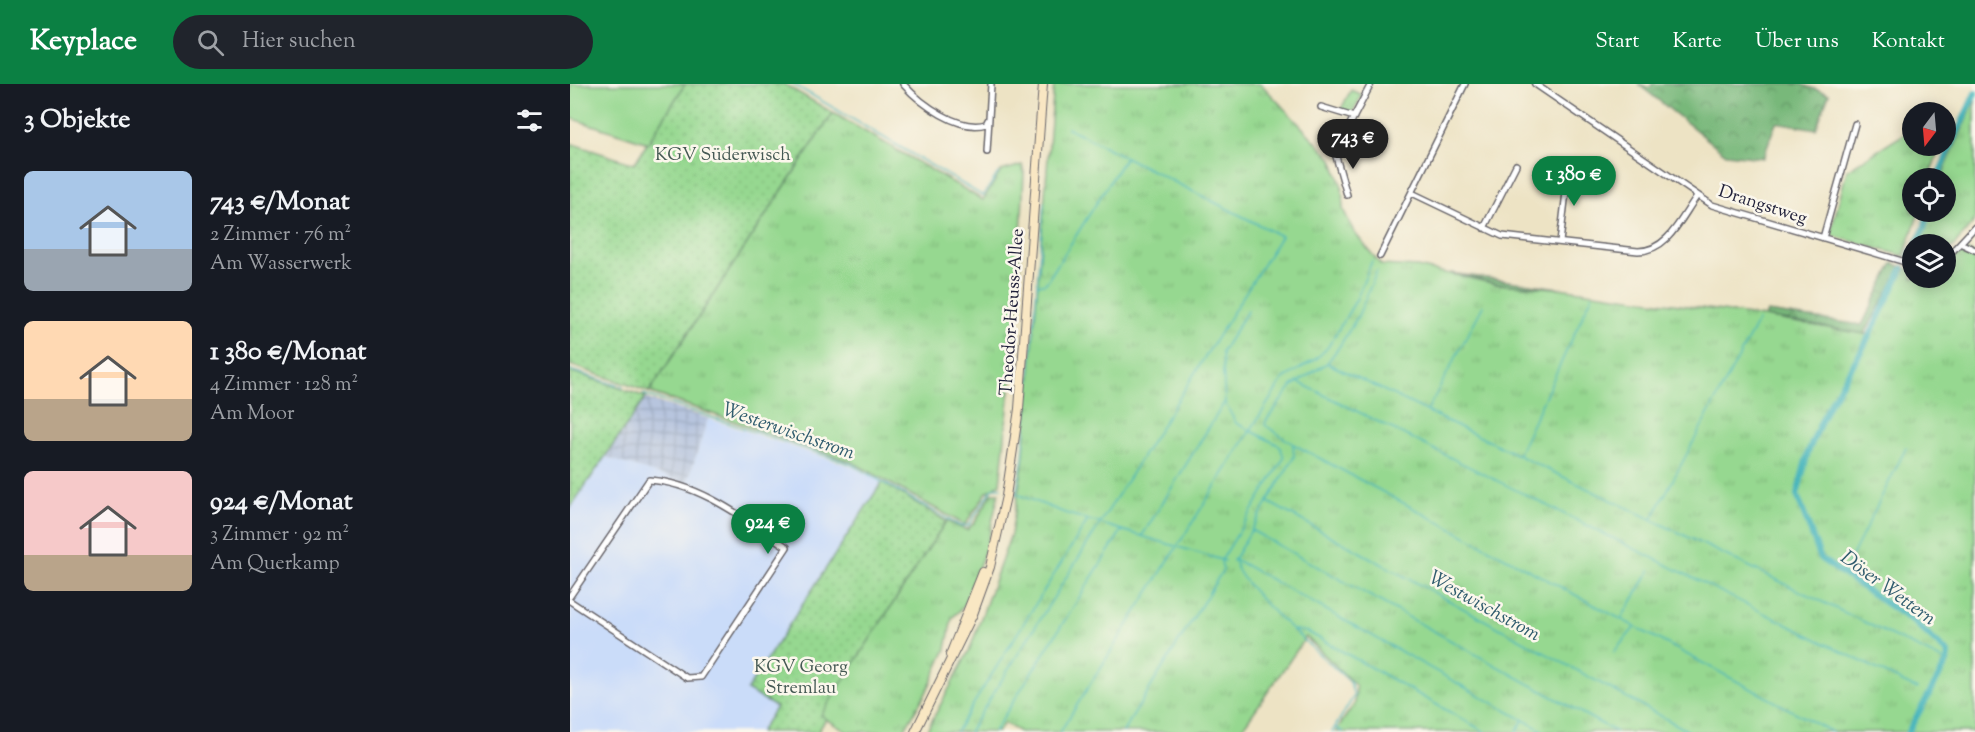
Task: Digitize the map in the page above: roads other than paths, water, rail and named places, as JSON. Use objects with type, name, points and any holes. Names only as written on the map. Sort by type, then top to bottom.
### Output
[{"type":"street","points":[[903,84],[911,93],[959,125],[976,127],[986,124],[988,120]]},
{"type":"street","points":[[987,152],[991,84]]},
{"type":"street","name":"Theodor-Heuss-Allee","points":[[913,732],[965,627],[996,540],[1006,496],[1019,409],[1043,84]]},
{"type":"street","points":[[1347,195],[1335,153],[1371,84]]},
{"type":"street","points":[[1380,256],[1466,84]]},
{"type":"street","name":"Drangstweg","points":[[1535,84],[1697,196],[1727,211],[1902,262]]},
{"type":"street","points":[[1321,107],[1354,117]]},
{"type":"street","points":[[1823,238],[1855,124]]},
{"type":"street","points":[[1484,228],[1516,165]]},
{"type":"street","points":[[1560,242],[1567,184],[1577,168]]},
{"type":"street","points":[[1412,193],[1502,236],[1650,251],[1665,242],[1697,196]]},
{"type":"street","points":[[1956,249],[1975,228]]},
{"type":"street","points":[[1962,244],[1975,250]]},
{"type":"street","points":[[570,596],[649,480],[662,481],[705,497],[788,547],[701,676],[687,678],[570,601]]},
{"type":"waterway","points":[[793,84],[983,196],[998,173]]},
{"type":"waterway","name":"Döser Wettern","points":[[1941,168],[1975,93]]},
{"type":"waterway","points":[[969,732],[1281,236],[1068,128]]},
{"type":"waterway","points":[[1038,285],[1046,283],[1125,158]]},
{"type":"waterway","points":[[1016,494],[1023,458],[1044,202]]},
{"type":"waterway","name":"Döser Wettern","points":[[1921,234],[1926,222]]},
{"type":"waterway","points":[[1060,732],[1283,379],[1316,359],[1328,347],[1356,300],[1372,261]]},
{"type":"waterway","name":"Döser Wettern","points":[[1902,270],[1863,348],[1826,410],[1808,452],[1797,495],[1821,559],[1915,623],[1948,653],[1947,662],[1908,732]]},
{"type":"waterway","points":[[1233,561],[1294,457],[1293,444],[1265,425],[1266,421],[1292,386],[1327,363],[1339,347],[1358,316],[1377,271]]},
{"type":"waterway","points":[[1518,455],[1592,296]]},
{"type":"waterway","points":[[1427,411],[1483,306]]},
{"type":"waterway","points":[[1123,732],[1223,570],[1221,561],[1284,458],[1280,446],[1236,423],[1225,403],[1222,352],[1248,310]]},
{"type":"waterway","points":[[1652,519],[1758,321]]},
{"type":"waterway","points":[[1327,363],[1947,662]]},
{"type":"waterway","name":"Westerwischstrom","points":[[570,370],[623,387]]},
{"type":"waterway","points":[[1298,382],[1917,689]]},
{"type":"waterway","name":"Westerwischstrom","points":[[643,394],[851,464],[960,526],[968,526],[993,488],[1001,488]]},
{"type":"waterway","points":[[1142,536],[1224,403]]},
{"type":"waterway","points":[[1293,444],[1832,732]]},
{"type":"waterway","points":[[1843,574],[1906,448]]},
{"type":"waterway","name":"Westerwischstrom","points":[[1014,493],[1065,513],[1225,561]]},
{"type":"waterway","name":"Westwischstrom","points":[[1268,502],[1690,732]]},
{"type":"waterway","points":[[956,732],[1088,520]]},
{"type":"waterway","points":[[994,732],[1122,530]]},
{"type":"waterway","points":[[1251,530],[1616,732]]},
{"type":"waterway","points":[[1236,560],[1545,732]]},
{"type":"waterway","points":[[1235,561],[1239,572],[1266,605],[1350,682],[1354,696],[1332,732]]},
{"type":"waterway","points":[[1621,619],[1650,571]]},
{"type":"waterway","points":[[1614,652],[1635,627]]},
{"type":"waterway","points":[[1294,630],[1308,632],[1485,732]]},
{"type":"waterway","points":[[1516,732],[1523,720]]},
{"type":"waterway","points":[[1336,728],[1343,732]]},
{"type":"park label","name":"KGV Süderwisch","points":[[723,154]]},
{"type":"park label","name":"KGV Georg Stremlau","points":[[801,676]]}]
